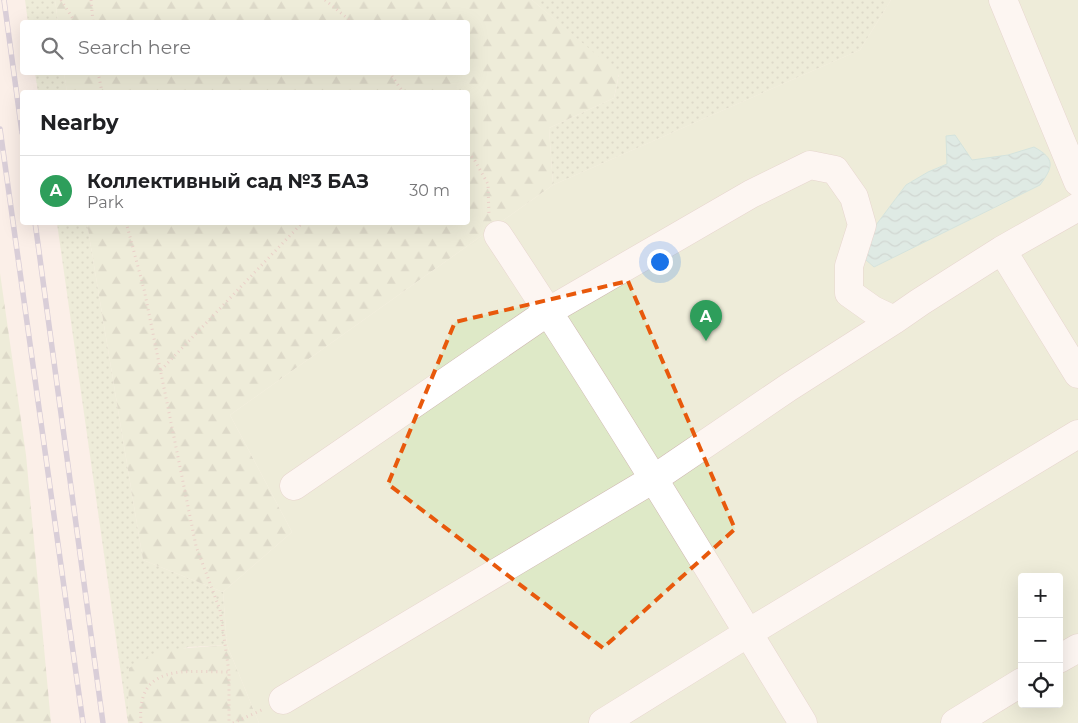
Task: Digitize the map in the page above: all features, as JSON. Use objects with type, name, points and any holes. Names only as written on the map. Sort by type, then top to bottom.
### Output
[{"type":"street","points":[[1003,0],[1078,182]]},
{"type":"street","points":[[294,486],[549,311],[751,194],[810,165],[835,170],[854,197],[862,226],[849,266],[849,293],[873,310],[894,320]]},
{"type":"street","points":[[283,700],[655,478],[789,386],[1002,250],[1078,207]]},
{"type":"street","points":[[498,235],[549,311],[655,478],[803,723]]},
{"type":"street","points":[[1002,250],[1078,374]]},
{"type":"street","points":[[603,723],[748,633],[1078,434]]},
{"type":"street","points":[[1063,657],[1078,648]]},
{"type":"street","points":[[955,723],[1018,684]]},
{"type":"path","points":[[61,0],[74,20]]},
{"type":"path","points":[[91,0],[93,20]]},
{"type":"path","points":[[325,0],[350,20]]},
{"type":"path","points":[[99,75],[102,90]]},
{"type":"path","points":[[392,75],[402,90]]},
{"type":"path","points":[[470,155],[488,184],[489,222],[498,235]]},
{"type":"path","points":[[127,225],[144,289],[196,546],[220,610],[229,672],[231,723],[283,700]]},
{"type":"path","points":[[161,370],[300,225]]},
{"type":"path","points":[[141,723],[140,709],[147,686],[162,675],[184,672],[229,672]]},
{"type":"highlighted area","points":[[628,281],[735,529],[603,648],[388,484],[455,322]]},
{"type":"green space","points":[[25,0],[55,0],[58,20],[28,20]]},
{"type":"green space","points":[[55,0],[532,0],[619,74],[614,98],[549,128],[553,185],[230,415],[292,532],[223,592],[143,560],[87,225],[470,225],[470,90],[67,90],[64,75],[470,75],[470,20],[58,20]]},
{"type":"green space","points":[[532,0],[891,0],[860,50],[553,185],[549,128],[614,98],[619,75]]},
{"type":"green space","points":[[891,0],[1078,0],[1078,723],[259,723],[227,645],[223,592],[292,532],[230,415],[553,185],[860,50]],"holes":[[[1034,147],[1040,185],[874,267],[873,229],[906,185],[928,172],[947,164],[1008,155]]]},
{"type":"green space","points":[[35,75],[64,75],[67,90],[38,90]]},
{"type":"green space","points":[[57,225],[87,225],[143,560],[223,592],[227,645],[188,647],[130,668],[128,723]]},
{"type":"green space","points":[[0,273],[26,455],[51,723],[0,723]]},
{"type":"green space","points":[[227,645],[259,723],[128,723],[129,668],[161,650]]},
{"type":"water","points":[[955,135],[972,160],[1008,155],[1034,147],[1046,155],[1050,168],[1040,185],[874,267],[865,259],[873,229],[906,185],[928,172],[947,164],[946,136]]},
{"type":"railway","points":[[4,0],[20,118]]},
{"type":"railway","points":[[0,129],[83,723]]},
{"type":"railway","points":[[35,225],[103,723]]},
{"type":"place","name":"Коллективный сад №3 БАЗ","points":[[706,341]]}]
